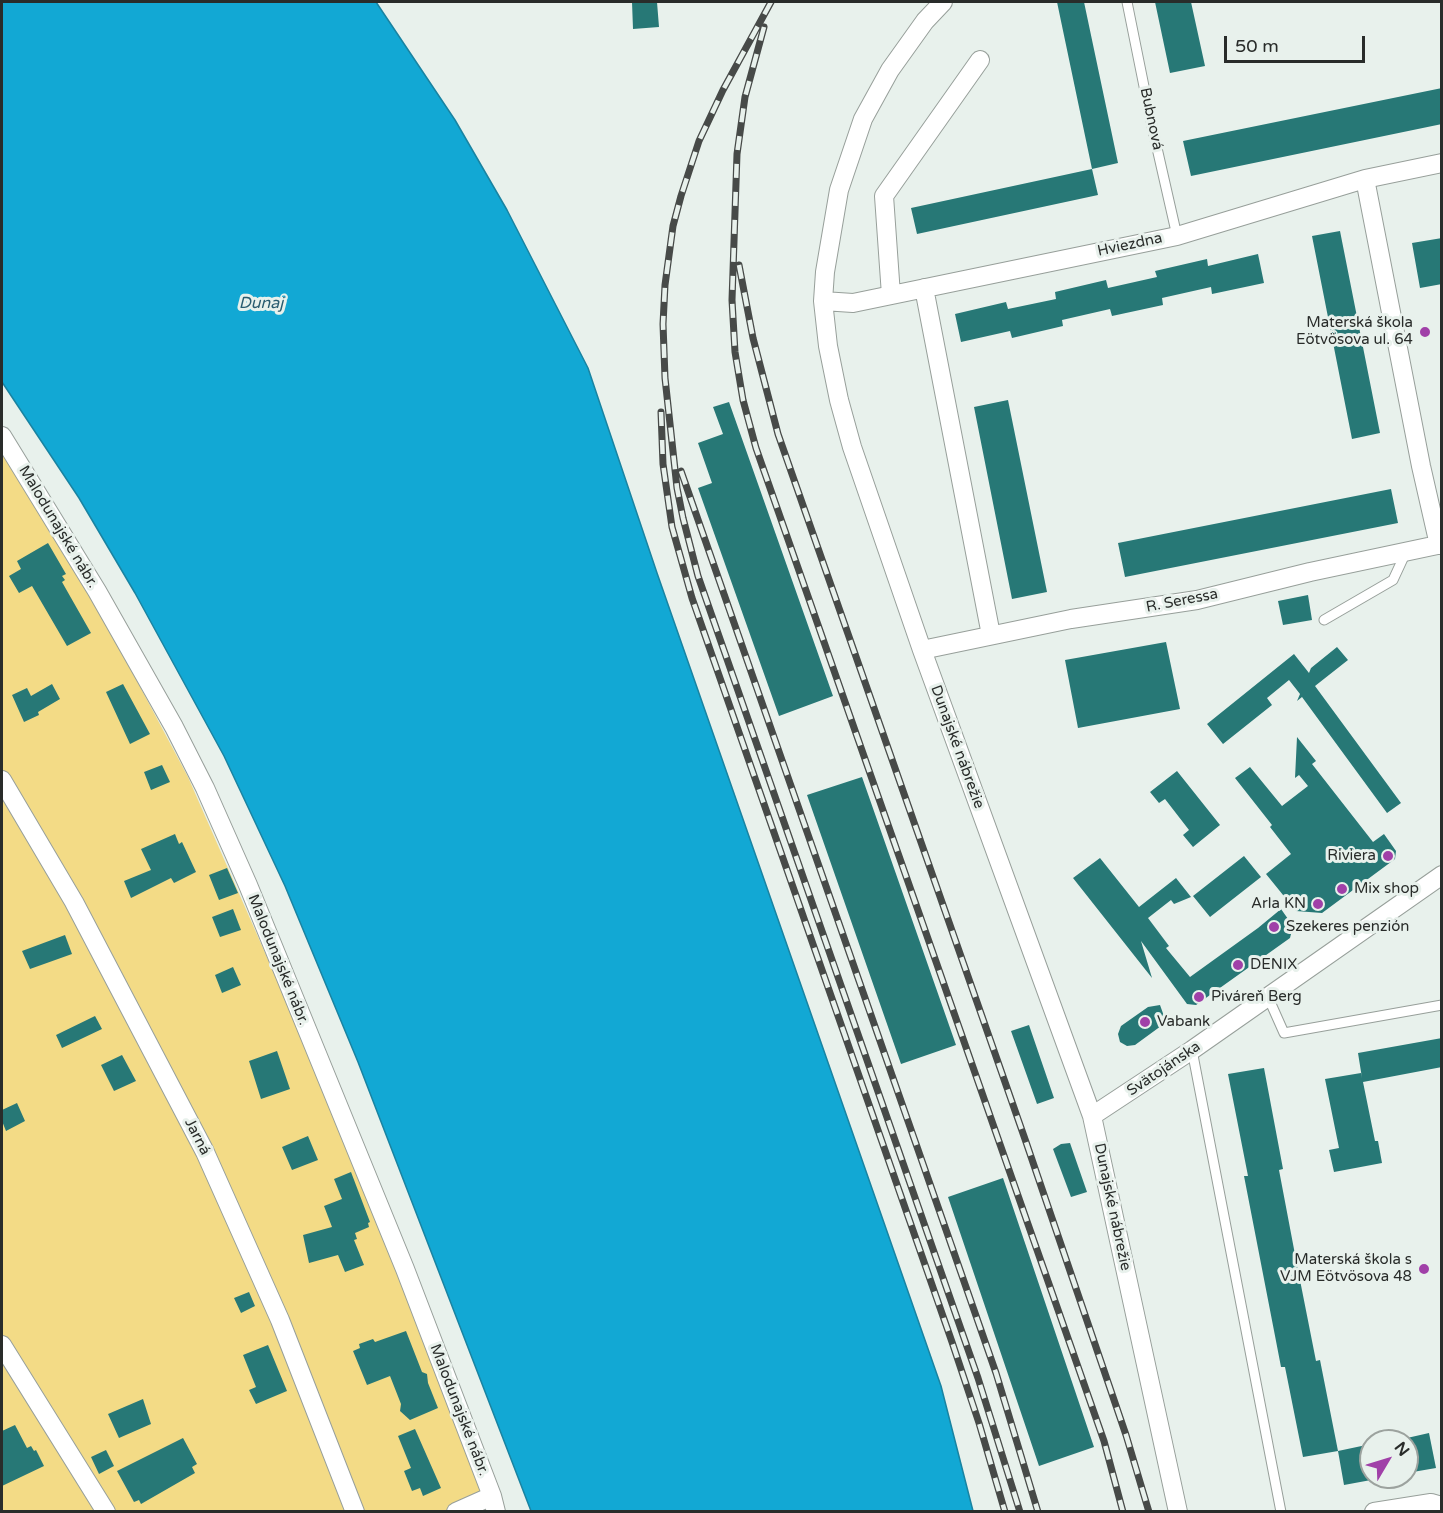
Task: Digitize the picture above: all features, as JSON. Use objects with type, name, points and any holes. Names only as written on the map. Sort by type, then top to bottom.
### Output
[{"type":"street","name":"Dunajské nábrežie","points":[[943,2],[925,21],[890,70],[863,119],[839,190],[825,272],[823,301],[828,345],[839,400],[852,447],[922,650],[1092,1116],[1178,1512]]},
{"type":"street","points":[[891,295],[884,196],[980,60]]},
{"type":"street","name":"Hviezdna","points":[[823,301],[853,303],[1177,236],[1365,179],[1442,163]]},
{"type":"street","points":[[1365,179],[1421,466],[1440,544]]},
{"type":"street","points":[[924,288],[991,635]]},
{"type":"street","name":"Malodunajské nábr.","points":[[2,436],[103,602],[174,727],[205,788],[248,885],[405,1269],[494,1504]]},
{"type":"street","name":"R. Seressa","points":[[922,650],[1071,619],[1197,600],[1310,572],[1440,544]]},
{"type":"street","name":"Jarná","points":[[2,780],[74,902],[205,1152],[280,1320],[355,1512]]},
{"type":"street","name":"Svätojánska","points":[[1092,1116],[1192,1050],[1442,875]]},
{"type":"street","points":[[2,1345],[106,1512]]},
{"type":"street","points":[[1374,1512],[1431,1503],[1442,1506]]},
{"type":"street","points":[[456,1512],[494,1504]]},
{"type":"lane","name":"Bubnová","points":[[1127,2],[1177,236]]},
{"type":"lane","points":[[1324,620],[1393,580],[1406,552]]},
{"type":"lane","points":[[1268,997],[1284,1033],[1442,1005]]},
{"type":"lane","points":[[1192,1050],[1281,1512]]},
{"type":"shaded area","points":[[2,450],[85,583],[188,777],[298,1028],[457,1422],[489,1511],[2,1511]]},
{"type":"water","name":"Dunaj","points":[[2,2],[376,2],[455,120],[507,210],[588,368],[657,573],[941,1386],[973,1511],[531,1511],[358,1062],[285,886],[224,756],[135,593],[79,498],[2,382]]},
{"type":"building","points":[[632,2],[657,2],[659,27],[633,29]]},
{"type":"building","points":[[1057,2],[1084,2],[1118,163],[1092,169]]},
{"type":"building","points":[[1155,2],[1191,2],[1205,66],[1170,73]]},
{"type":"building","points":[[1442,88],[1442,124],[1191,176],[1183,141]]},
{"type":"building","points":[[1092,169],[1098,195],[917,234],[911,208]]},
{"type":"building","points":[[1340,231],[1380,433],[1352,439],[1312,236]]},
{"type":"building","points":[[1442,238],[1442,284],[1420,288],[1412,243]]},
{"type":"building","points":[[1258,254],[1264,283],[1212,294],[1211,287],[1162,298],[1163,305],[1112,316],[1110,309],[1062,320],[1063,326],[1012,338],[1010,331],[961,342],[955,314],[1006,302],[1008,309],[1056,299],[1055,292],[1106,280],[1108,288],[1157,277],[1155,271],[1207,259],[1208,266]]},
{"type":"building","points":[[1008,400],[1047,592],[1012,599],[974,407]]},
{"type":"building","points":[[729,402],[833,696],[779,716],[698,488],[712,483],[698,443],[723,434],[713,407]]},
{"type":"building","points":[[1391,489],[1398,523],[1125,577],[1118,543]]},
{"type":"building","points":[[48,543],[66,574],[62,576],[65,580],[62,582],[91,633],[67,646],[32,586],[19,593],[9,576],[21,569],[17,561]]},
{"type":"building","points":[[1308,595],[1312,620],[1283,625],[1278,601]]},
{"type":"building","points":[[1166,642],[1180,709],[1078,728],[1065,660]]},
{"type":"building","points":[[1337,647],[1348,660],[1315,686],[1401,803],[1387,813],[1302,697],[1297,701],[1300,694],[1289,680],[1267,698],[1272,705],[1223,744],[1207,724],[1294,654],[1309,673],[1311,668]]},
{"type":"building","points":[[52,684],[60,699],[38,712],[39,715],[24,722],[12,695],[27,688],[31,696]]},
{"type":"building","points":[[123,684],[150,734],[130,744],[106,692]]},
{"type":"building","points":[[1297,737],[1316,761],[1312,764],[1373,842],[1384,834],[1396,851],[1395,859],[1322,913],[1296,911],[1266,874],[1291,854],[1270,827],[1272,825],[1235,778],[1250,767],[1282,806],[1308,786],[1299,775],[1295,778]]},
{"type":"building","points":[[162,765],[170,782],[151,790],[144,772]]},
{"type":"building","points":[[1177,771],[1220,825],[1193,847],[1183,835],[1189,830],[1165,799],[1159,803],[1150,792]]},
{"type":"building","points":[[862,777],[956,1045],[901,1064],[807,795]]},
{"type":"building","points":[[175,834],[179,844],[182,842],[196,872],[174,883],[171,878],[131,898],[124,881],[151,870],[141,849]]},
{"type":"building","points":[[1244,856],[1261,877],[1210,917],[1193,896]]},
{"type":"building","points":[[1100,858],[1139,907],[1176,878],[1191,897],[1174,904],[1171,900],[1148,918],[1169,946],[1166,948],[1190,977],[1281,909],[1293,926],[1290,938],[1196,1005],[1187,1004],[1141,941],[1152,978],[1073,878]]},
{"type":"building","points":[[227,868],[238,893],[219,900],[209,875]]},
{"type":"building","points":[[233,909],[241,930],[220,937],[212,917]]},
{"type":"building","points":[[65,935],[72,954],[30,969],[22,951]]},
{"type":"building","points":[[233,967],[241,985],[222,993],[215,975]]},
{"type":"building","name":"Vabank","points":[[1160,1005],[1165,1019],[1161,1026],[1135,1045],[1127,1046],[1120,1042],[1118,1034],[1121,1026],[1148,1007]]},
{"type":"building","points":[[95,1016],[102,1029],[62,1048],[56,1035]]},
{"type":"building","points":[[1029,1025],[1054,1098],[1037,1104],[1011,1031]]},
{"type":"building","points":[[1442,1038],[1442,1067],[1363,1082],[1382,1163],[1334,1172],[1329,1150],[1339,1148],[1325,1079],[1361,1073],[1362,1078],[1358,1053]]},
{"type":"building","points":[[277,1051],[290,1089],[261,1099],[249,1061]]},
{"type":"building","points":[[122,1055],[136,1081],[114,1091],[101,1065]]},
{"type":"building","points":[[1264,1068],[1283,1169],[1279,1170],[1297,1265],[1316,1361],[1320,1360],[1338,1451],[1303,1457],[1285,1367],[1281,1367],[1244,1176],[1248,1176],[1228,1074]]},
{"type":"building","points":[[17,1103],[25,1121],[6,1131],[2,1121],[2,1110]]},
{"type":"building","points":[[308,1136],[318,1160],[292,1170],[282,1147]]},
{"type":"building","points":[[1070,1143],[1087,1192],[1071,1197],[1053,1149],[1061,1144]]},
{"type":"building","points":[[351,1172],[370,1222],[369,1227],[355,1233],[357,1239],[354,1240],[364,1265],[345,1272],[338,1255],[309,1263],[303,1235],[332,1227],[324,1206],[342,1199],[334,1179]]},
{"type":"building","points":[[1003,1178],[1094,1447],[1039,1466],[948,1197]]},
{"type":"building","points":[[249,1292],[255,1306],[241,1313],[234,1298]]},
{"type":"building","points":[[406,1331],[422,1372],[427,1374],[428,1383],[438,1408],[410,1420],[400,1411],[401,1404],[390,1376],[367,1385],[353,1351],[360,1348],[359,1344],[373,1339],[375,1342]]},
{"type":"building","points":[[268,1345],[287,1391],[256,1404],[249,1390],[256,1387],[243,1355]]},
{"type":"building","points":[[143,1399],[151,1424],[119,1438],[108,1414]]},
{"type":"building","points":[[15,1425],[27,1448],[31,1446],[34,1451],[36,1450],[44,1466],[2,1486],[2,1431]]},
{"type":"building","points":[[415,1429],[441,1488],[423,1496],[420,1488],[412,1491],[404,1471],[411,1468],[398,1436]]},
{"type":"building","points":[[1429,1433],[1436,1468],[1419,1471],[1419,1435]]},
{"type":"building","points":[[183,1438],[197,1464],[192,1467],[195,1473],[141,1504],[139,1500],[134,1502],[117,1471]]},
{"type":"building","points":[[1359,1447],[1359,1482],[1344,1485],[1338,1451]]},
{"type":"building","points":[[106,1450],[114,1466],[99,1474],[91,1457]]},
{"type":"railway","points":[[771,2],[723,90],[699,141],[673,226],[665,285],[663,324],[665,378],[677,488],[698,576],[978,1378],[1020,1512]]},
{"type":"railway","points":[[764,27],[745,97],[737,154],[732,300],[735,352],[743,400],[756,448],[1104,1441],[1123,1512]]},
{"type":"railway","points":[[739,265],[753,338],[778,434],[1026,1142],[1126,1435],[1149,1512]]},
{"type":"railway","points":[[661,412],[663,464],[672,527],[692,598],[952,1342],[1005,1512]]},
{"type":"railway","points":[[681,471],[996,1373],[1038,1512]]},
{"type":"place","name":"Materská škola Eötvösova ul. 64","points":[[1425,332]]},
{"type":"place","name":"Riviera","points":[[1388,856]]},
{"type":"place","name":"Mix shop","points":[[1342,889]]},
{"type":"place","name":"Arla KN","points":[[1318,904]]},
{"type":"place","name":"Szekeres penzión","points":[[1274,927]]},
{"type":"place","name":"DENIX","points":[[1238,965]]},
{"type":"place","name":"Piváreň Berg","points":[[1199,997]]},
{"type":"place","name":"Vabank","points":[[1145,1022]]},
{"type":"place","name":"Materská škola s VJM Eötvösova 48","points":[[1424,1269]]}]
